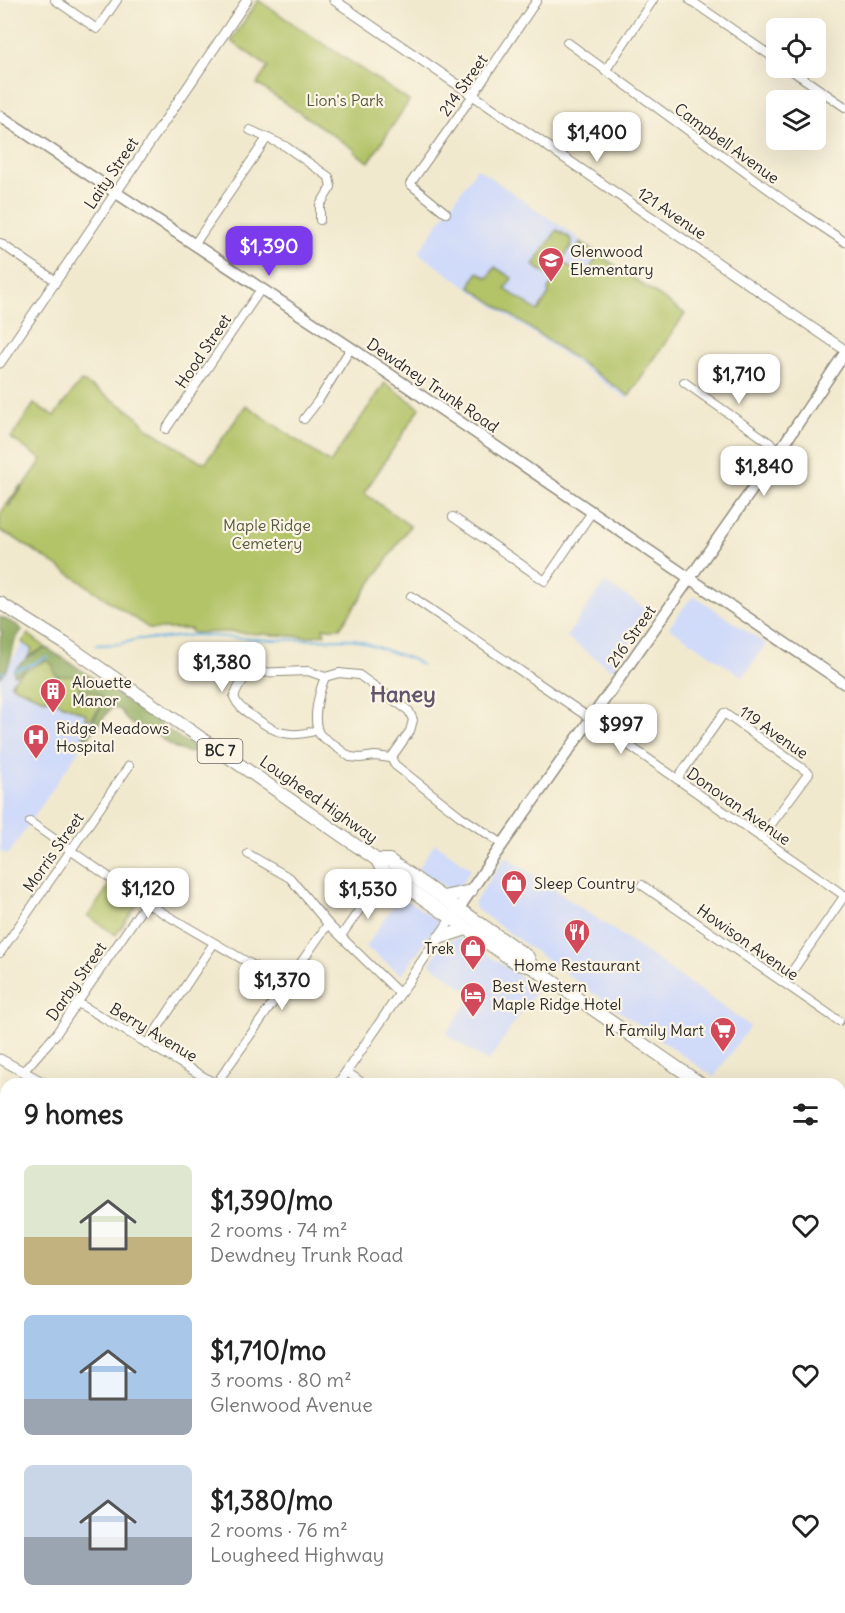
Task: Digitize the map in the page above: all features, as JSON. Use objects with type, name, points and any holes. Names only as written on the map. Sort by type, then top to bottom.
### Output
[{"type":"highway","name":"Lougheed Highway","points":[[0,593],[64,643]]},
{"type":"highway","name":"Lougheed Highway","points":[[0,603],[64,643],[377,860],[382,870],[528,957],[532,967]]},
{"type":"highway","name":"Lougheed Highway","points":[[377,860],[388,860],[443,897],[466,929],[518,964],[532,967],[692,1078]]},
{"type":"highway","points":[[443,897],[471,891]]},
{"type":"highway","points":[[439,938],[466,929]]},
{"type":"main road","name":"Dewdney Trunk Road","points":[[0,116],[351,348],[845,684]]},
{"type":"main road","name":"216 Street","points":[[455,914],[780,450],[845,351]]},
{"type":"street","points":[[55,0],[97,29],[117,0]]},
{"type":"street","name":"Laity Street","points":[[0,363],[247,0]]},
{"type":"street","name":"121 Avenue","points":[[334,0],[845,351]]},
{"type":"street","name":"214 Street","points":[[446,213],[410,184],[537,0]]},
{"type":"street","points":[[605,71],[653,0]]},
{"type":"street","points":[[690,0],[766,52]]},
{"type":"street","name":"Campbell Avenue","points":[[567,42],[797,210],[845,242]]},
{"type":"street","points":[[803,78],[845,107]]},
{"type":"street","points":[[250,130],[285,146],[328,177],[331,187],[320,205],[320,220]]},
{"type":"street","points":[[194,245],[267,138]]},
{"type":"street","points":[[0,243],[56,281]]},
{"type":"street","name":"Hood Street","points":[[166,429],[261,289]]},
{"type":"street","points":[[304,419],[351,348]]},
{"type":"street","points":[[684,382],[780,450]]},
{"type":"street","points":[[453,517],[545,581],[592,512]]},
{"type":"street","name":"Donovan Avenue","points":[[411,596],[845,895]]},
{"type":"street","points":[[316,730],[292,735],[273,731],[237,705],[234,697],[238,687],[252,673],[308,671],[325,677],[339,673],[359,675],[409,711],[413,720],[410,731],[392,758]]},
{"type":"street","points":[[325,677],[316,716],[316,730],[320,735],[350,757],[392,758]]},
{"type":"street","name":"119 Avenue","points":[[677,779],[724,713],[809,773],[762,838]]},
{"type":"street","points":[[392,758],[395,765],[460,816],[503,844]]},
{"type":"street","name":"Morris Street","points":[[0,953],[129,766]]},
{"type":"street","points":[[30,822],[146,903],[285,984]]},
{"type":"street","points":[[249,854],[291,878],[328,924],[400,994]]},
{"type":"street","name":"Howison Avenue","points":[[642,885],[838,1021]]},
{"type":"street","points":[[341,936],[374,889]]},
{"type":"street","points":[[784,983],[845,895]]},
{"type":"street","name":"Darby Street","points":[[23,1072],[49,1043],[146,903]]},
{"type":"street","name":"216 Street","points":[[342,1078],[455,914]]},
{"type":"street","points":[[220,1078],[328,924]]},
{"type":"street","points":[[147,1044],[214,943]]},
{"type":"street","name":"Berry Avenue","points":[[78,1003],[206,1078]]},
{"type":"street","points":[[0,1059],[34,1078]]},
{"type":"street","points":[[346,1072],[355,1078]]},
{"type":"shaded area","name":"Glenwood Elementary","points":[[477,168],[685,313],[627,399],[418,253]]},
{"type":"shaded area","points":[[605,582],[650,612],[612,670],[566,637]]},
{"type":"shaded area","points":[[696,597],[766,644],[743,677],[669,627],[690,599]]},
{"type":"shaded area","name":"Ridge Meadows Hospital","points":[[28,636],[115,697],[8,855],[0,851],[0,671],[7,668]]},
{"type":"shaded area","points":[[435,843],[471,868],[464,881],[457,887],[447,888],[418,869]]},
{"type":"shaded area","points":[[506,856],[750,1026],[714,1077],[476,909],[474,903]]},
{"type":"shaded area","points":[[400,895],[439,922],[402,975],[366,947]]},
{"type":"shaded area","points":[[460,937],[538,988],[488,1062],[446,1034],[473,994],[430,964],[444,942]]},
{"type":"green space","name":"Lion's Park","points":[[258,0],[409,101],[369,162],[354,152],[355,150],[257,84],[268,67],[231,41]]},
{"type":"green space","points":[[557,230],[570,238],[572,245],[561,261],[584,277],[596,259],[578,246],[581,242],[685,314],[629,396],[470,287],[478,272],[488,278],[495,267],[512,278],[505,289],[538,311],[549,294],[548,290],[553,282],[549,279],[551,276],[533,265]]},
{"type":"green space","name":"Maple Ridge Cemetery","points":[[81,381],[127,409],[146,427],[197,460],[206,462],[246,405],[330,463],[385,383],[420,408],[364,493],[410,526],[340,628],[323,628],[325,634],[307,637],[230,632],[195,633],[191,632],[191,629],[150,629],[13,537],[0,531],[0,514],[22,486],[9,507],[42,460],[11,438],[34,404],[54,416]]},
{"type":"green space","points":[[0,617],[22,630],[15,641],[8,665],[0,677],[2,633]]},
{"type":"green space","points":[[28,634],[48,649],[42,649],[28,657],[32,649],[22,642]]},
{"type":"green space","points":[[42,649],[48,649],[72,664],[196,749],[191,753],[176,748],[146,728],[133,725],[116,708],[111,708],[86,738],[83,736],[103,704],[99,695],[89,690],[81,695],[77,678],[57,676],[53,665],[46,660],[31,665],[14,675],[14,670],[28,657]]},
{"type":"green space","points":[[60,656],[112,691],[92,718],[87,720],[85,719],[86,714],[11,685],[15,678],[27,670]]},
{"type":"green space","points":[[111,883],[139,902],[116,935],[88,916]]},
{"type":"waterway","points":[[96,645],[194,635],[273,640],[354,639],[414,660],[421,665]]},
{"type":"waterway","points":[[13,670],[48,657]]},
{"type":"waterway","points":[[0,673],[4,672]]},
{"type":"place","name":"Glenwood Elementary","points":[[551,283]]},
{"type":"place","name":"Alouette Manor","points":[[53,714]]},
{"type":"place","name":"Ridge Meadows Hospital","points":[[36,760]]},
{"type":"place","name":"Sleep Country","points":[[514,906]]},
{"type":"place","name":"Home Restaurant","points":[[577,955]]},
{"type":"place","name":"Trek","points":[[473,971]]},
{"type":"place","name":"Best Western Maple Ridge Hotel","points":[[473,1018]]},
{"type":"place","name":"K Family Mart","points":[[723,1053]]},
{"type":"district","name":"Haney","points":[[403,694]]}]
